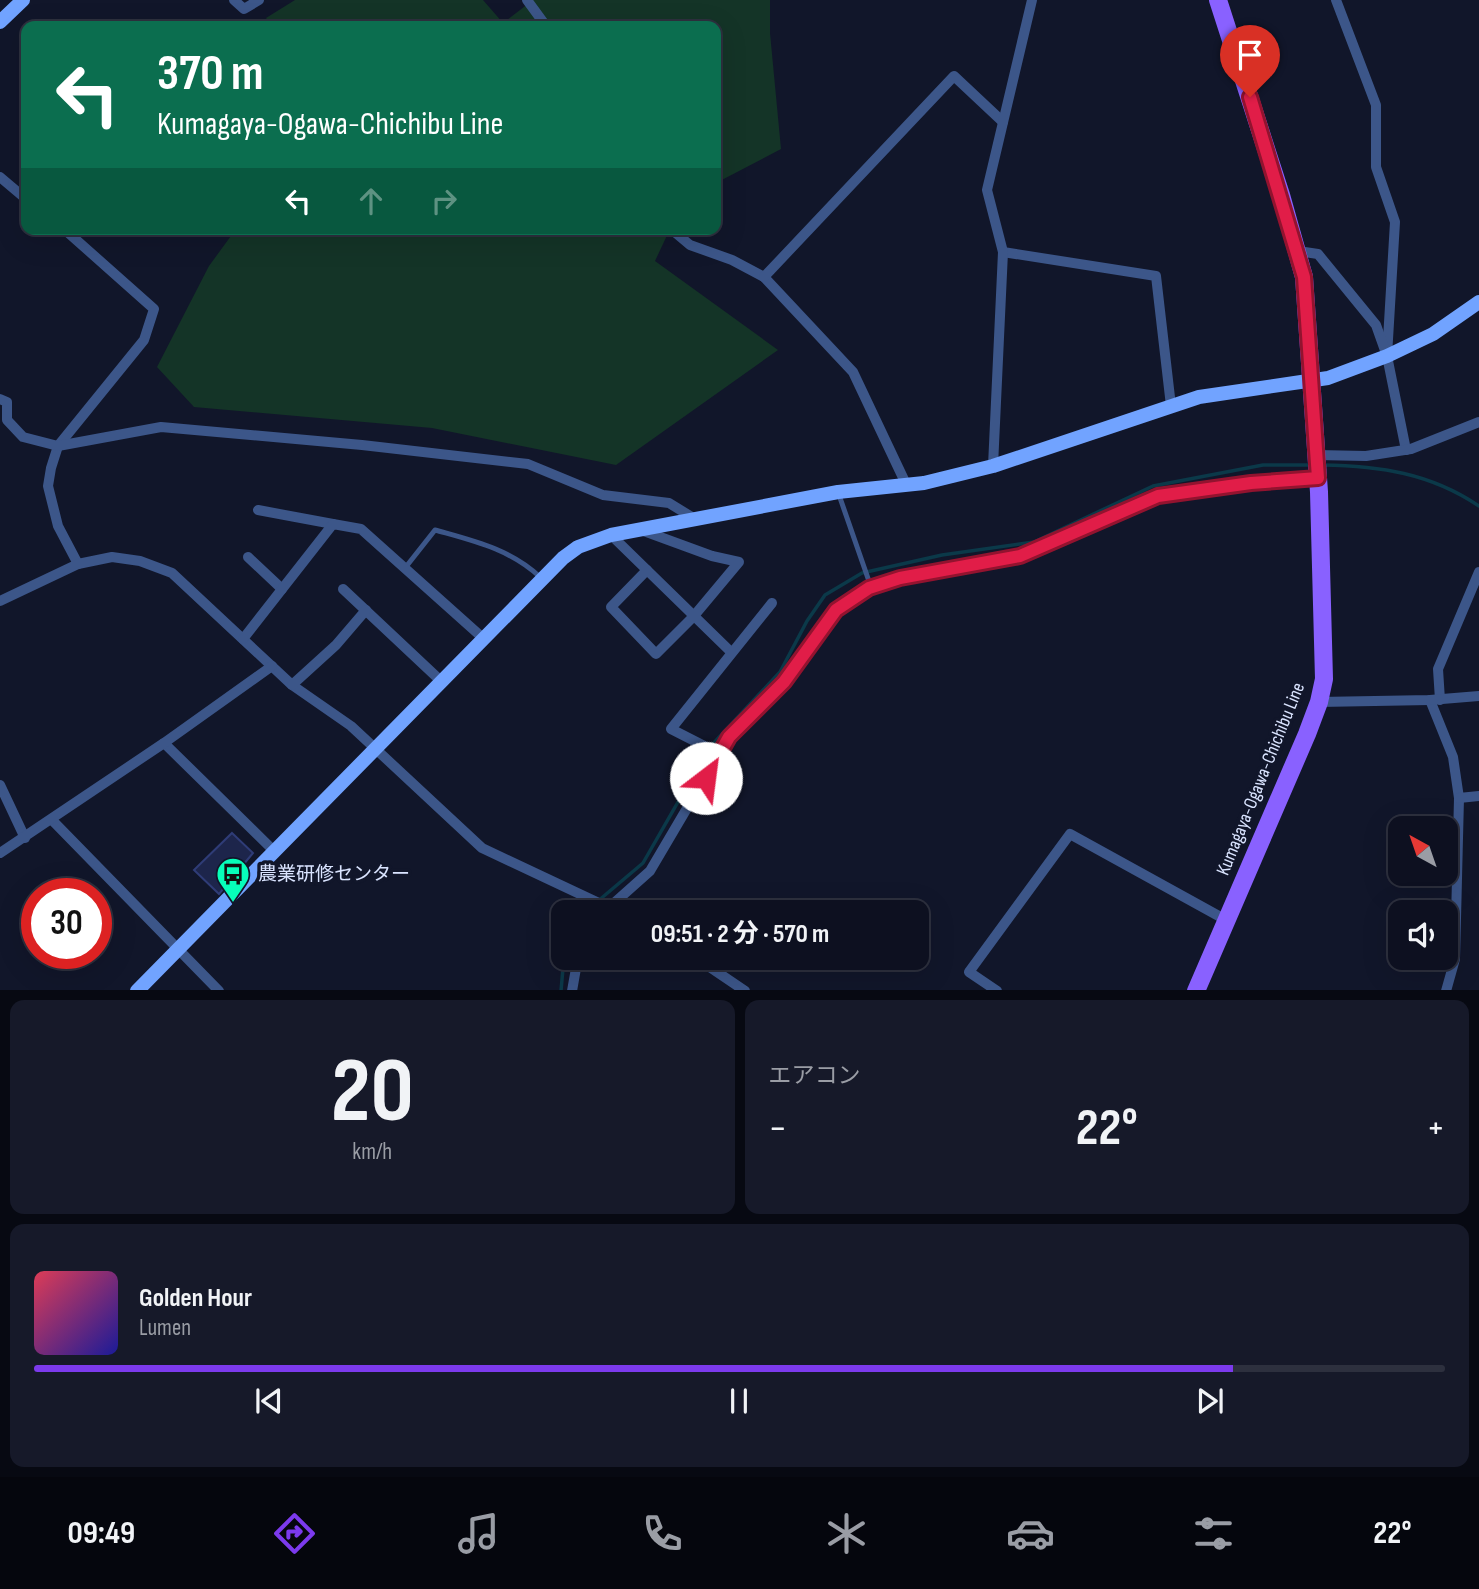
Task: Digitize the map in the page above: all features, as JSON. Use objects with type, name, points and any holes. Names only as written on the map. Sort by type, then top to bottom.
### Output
[{"type":"main road","name":"Kumagaya-Ogawa-Chichibu Line","points":[[1196,990],[1320,702],[1324,679],[1318,478],[1308,311],[1298,251],[1218,0]]},
{"type":"street","points":[[0,22],[23,0]]},
{"type":"street","points":[[234,0],[244,9],[259,0]]},
{"type":"street","points":[[527,0],[542,21]]},
{"type":"street","points":[[993,466],[1003,252],[987,190],[1032,0]]},
{"type":"street","points":[[1336,0],[1376,105],[1376,167],[1395,222],[1387,356]]},
{"type":"street","points":[[764,277],[954,76],[1003,122]]},
{"type":"street","points":[[0,177],[21,195]]},
{"type":"street","points":[[71,235],[154,310],[144,340],[58,446],[48,486],[58,526],[78,564]]},
{"type":"street","points":[[678,235],[690,245],[732,260],[764,277],[853,372],[906,484]]},
{"type":"street","points":[[1298,251],[1318,254],[1376,325],[1387,356],[1406,450]]},
{"type":"street","points":[[1003,252],[1156,276],[1171,406]]},
{"type":"street","points":[[137,990],[273,850],[377,750],[542,580],[578,547],[611,535],[838,492],[924,483],[993,466],[1223,391],[1311,382],[1387,356],[1433,334],[1479,303]]},
{"type":"street","points":[[0,399],[7,402],[7,420],[23,437],[58,446],[161,428],[362,445],[528,464],[603,495],[668,503],[695,519]]},
{"type":"street","points":[[1316,456],[1366,456],[1406,450],[1479,422]]},
{"type":"street","points":[[621,900],[650,872],[729,737],[784,682],[836,610],[871,587],[900,578],[1020,556],[1158,496],[1251,483],[1318,478]]},
{"type":"street","points":[[258,510],[361,529],[484,639]]},
{"type":"street","points":[[243,639],[333,524]]},
{"type":"street","points":[[640,530],[712,556],[739,562],[693,617],[656,654],[611,607],[647,570]]},
{"type":"street","points":[[611,535],[732,652]]},
{"type":"street","points":[[0,601],[78,564],[112,557],[140,561],[172,573],[292,685],[351,726],[482,848],[589,900]]},
{"type":"street","points":[[248,557],[282,589]]},
{"type":"street","points":[[1446,990],[1455,958],[1459,798],[1453,757],[1435,700],[1437,669],[1479,572]]},
{"type":"street","points":[[343,589],[442,682]]},
{"type":"street","points":[[720,754],[671,729],[772,603]]},
{"type":"street","points":[[292,685],[336,645],[366,611]]},
{"type":"street","points":[[0,853],[164,743],[272,666]]},
{"type":"street","points":[[1320,702],[1435,700],[1479,695]]},
{"type":"street","points":[[164,743],[273,850]]},
{"type":"street","points":[[0,785],[25,838]]},
{"type":"street","points":[[1459,798],[1479,796]]},
{"type":"street","points":[[52,820],[219,990]]},
{"type":"street","points":[[997,990],[969,972],[1070,834],[1226,920]]},
{"type":"street","points":[[572,990],[576,970]]},
{"type":"street","points":[[715,970],[745,990]]},
{"type":"lane","points":[[838,492],[871,587]]},
{"type":"lane","points":[[405,568],[435,530],[497,548],[525,563],[542,580]]},
{"type":"green space","points":[[295,0],[483,0],[501,21],[268,21],[266,18]]},
{"type":"green space","points":[[533,0],[770,0],[770,33],[781,149],[721,180],[721,21],[506,21]]},
{"type":"green space","points":[[232,235],[667,235],[655,261],[778,350],[616,465],[432,428],[194,407],[157,367],[209,266]]},
{"type":"building","points":[[232,833],[253,853],[219,894],[194,870]]},
{"type":"waterway","points":[[599,900],[643,863],[709,748],[780,672],[807,621],[825,595],[862,573],[942,555],[1034,542],[1153,486],[1263,465],[1311,465]]},
{"type":"waterway","points":[[1322,465],[1364,467],[1404,474],[1442,486],[1479,506]]},
{"type":"waterway","points":[[561,990],[563,970]]},
{"type":"place","name":"農業研修センター","points":[[233,904]]},
{"type":"route","points":[[706,778],[729,737],[784,682],[836,610],[869,588],[900,578],[1020,556],[1158,496],[1251,483],[1318,478],[1304,277],[1298,249],[1250,97]]}]
